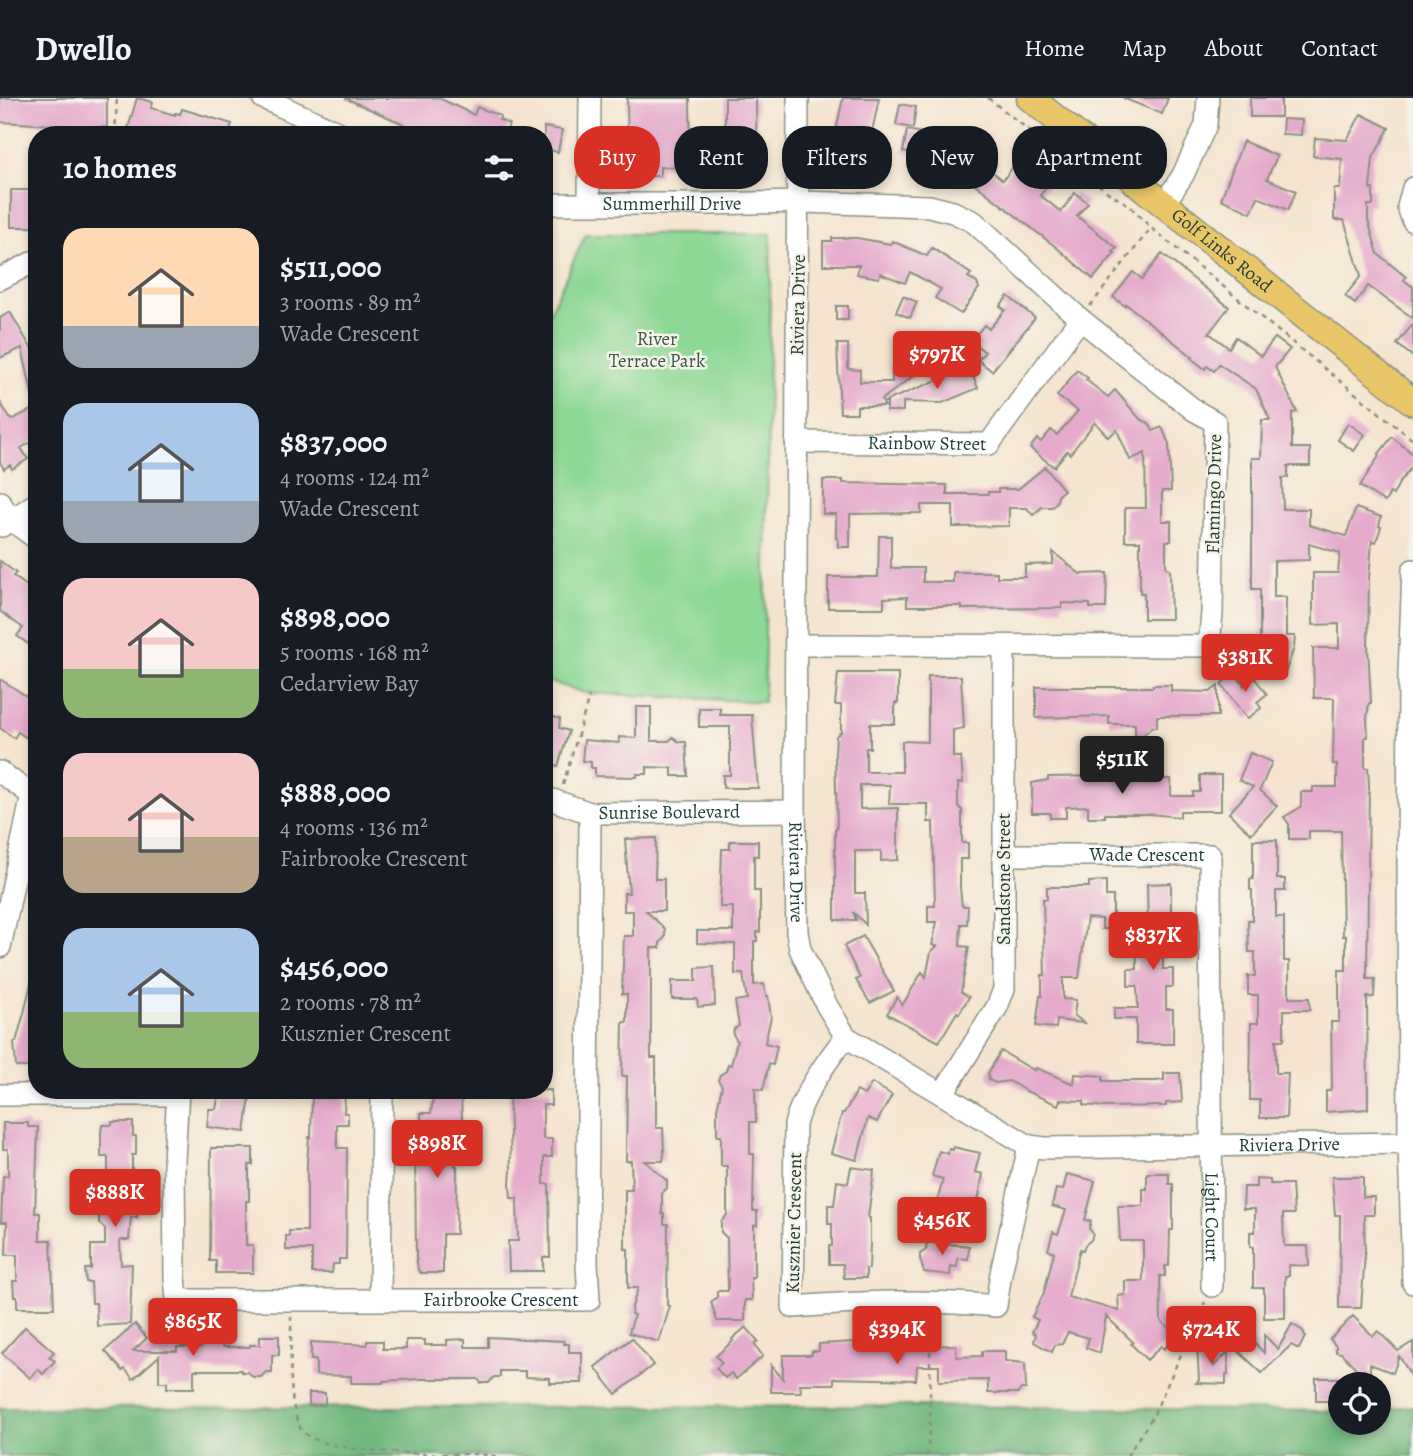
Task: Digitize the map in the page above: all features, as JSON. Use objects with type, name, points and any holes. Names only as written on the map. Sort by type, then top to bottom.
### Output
[{"type":"main road","name":"Golf Links Road","points":[[1030,98],[1413,401]]},
{"type":"street","points":[[589,203],[590,98]]},
{"type":"street","name":"Riviera Drive","points":[[799,98],[795,811],[797,941],[827,1006],[846,1037],[1030,1146],[1045,1148],[1411,1143]]},
{"type":"street","points":[[1164,204],[1183,175],[1206,125],[1208,98]]},
{"type":"street","points":[[270,99],[326,126]]},
{"type":"street","points":[[1413,188],[1408,206],[1413,221]]},
{"type":"street","name":"Summerhill Drive","points":[[553,204],[800,202]]},
{"type":"street","name":"Flamingo Drive","points":[[797,645],[1209,646],[1212,613],[1215,422],[1195,410],[1080,319],[974,222],[953,212],[929,206],[800,202]]},
{"type":"street","points":[[0,279],[28,265]]},
{"type":"street","name":"Rainbow Street","points":[[796,442],[989,444],[1080,319]]},
{"type":"street","points":[[4,516],[28,507]]},
{"type":"street","points":[[4,516],[28,533]]},
{"type":"street","points":[[1413,570],[1413,1283]]},
{"type":"street","name":"Sandstone Street","points":[[943,1093],[997,1007],[1004,989],[1004,647]]},
{"type":"street","points":[[0,772],[28,792]]},
{"type":"street","name":"Sunrise Boulevard","points":[[553,800],[590,813],[795,811]]},
{"type":"street","name":"Fairbrooke Crescent","points":[[177,1099],[174,1262],[177,1300],[589,1300],[590,813]]},
{"type":"street","points":[[0,947],[28,814]]},
{"type":"street","name":"Wade Crescent","points":[[1003,855],[1210,855],[1211,1146]]},
{"type":"street","name":"Kusznier Crescent","points":[[846,1037],[835,1050],[802,1106],[795,1125],[793,1307],[930,1303],[996,1306],[1000,1273],[1030,1146]]},
{"type":"street","points":[[0,1095],[28,1095]]},
{"type":"street","points":[[380,1299],[382,1099]]},
{"type":"street","name":"Light Court","points":[[1211,1146],[1212,1286]]},
{"type":"path","points":[[115,126],[117,98]]},
{"type":"path","points":[[988,98],[1109,193],[1129,205],[1151,228],[1413,440]]},
{"type":"path","points":[[1080,319],[1151,228]]},
{"type":"path","points":[[553,794],[589,697]]},
{"type":"path","points":[[1128,1455],[1153,1416],[1212,1286]]},
{"type":"path","points":[[291,1300],[292,1385],[295,1415],[302,1433],[317,1444],[358,1454],[498,1456]]},
{"type":"path","points":[[927,1456],[930,1426],[930,1303]]},
{"type":"green space","name":"River Terrace Park","points":[[586,234],[771,234],[764,702],[585,693],[553,683],[553,305]]},
{"type":"green space","points":[[929,1406],[1328,1411],[1328,1435],[1391,1435],[1391,1408],[1413,1406],[1413,1456],[0,1456],[0,1408]]},
{"type":"building","points":[[0,98],[107,98],[107,126],[0,122]]},
{"type":"building","points":[[137,98],[153,102],[151,108],[175,115],[180,114],[182,109],[232,124],[231,126],[129,126]]},
{"type":"building","points":[[345,98],[439,98],[474,115],[477,107],[501,116],[499,120],[509,124],[508,126],[408,126]]},
{"type":"building","points":[[627,98],[690,98],[690,126],[674,126],[674,167],[660,167],[660,126],[627,126]]},
{"type":"building","points":[[725,98],[756,98],[756,126],[725,126]]},
{"type":"building","points":[[843,98],[879,98],[873,126],[837,126]]},
{"type":"building","points":[[1123,98],[1168,98],[1162,114]]},
{"type":"building","points":[[1250,98],[1281,98],[1281,117],[1250,117]]},
{"type":"building","points":[[900,104],[916,107],[913,126],[896,125]]},
{"type":"building","points":[[1361,114],[1389,128],[1373,158],[1370,189],[1373,189],[1373,205],[1368,205],[1368,220],[1378,254],[1406,277],[1404,280],[1413,287],[1413,318],[1368,286],[1355,304],[1345,296],[1361,276],[1344,220],[1334,220],[1334,189],[1340,189],[1342,159],[1313,156],[1315,138],[1347,140]]},
{"type":"building","points":[[1283,119],[1302,120],[1301,135],[1282,134]]},
{"type":"building","points":[[553,128],[562,130],[558,152],[553,151]]},
{"type":"building","points":[[1243,141],[1277,156],[1267,179],[1296,191],[1288,210],[1258,197],[1251,213],[1221,199]]},
{"type":"building","points":[[1012,168],[1012,189],[1045,189],[1040,195],[1061,212],[1075,193],[1088,203],[1077,216],[1117,248],[1093,279],[981,189],[998,189],[998,176],[1003,180]]},
{"type":"building","points":[[11,190],[28,190],[28,227],[11,227]]},
{"type":"building","points":[[832,238],[857,238],[891,244],[892,241],[927,256],[932,248],[971,274],[968,277],[977,283],[979,288],[961,314],[935,298],[941,289],[910,272],[905,283],[880,273],[879,278],[857,274],[859,265],[823,265],[823,241],[832,241]]},
{"type":"building","points":[[1162,254],[1229,307],[1209,333],[1229,348],[1236,337],[1261,356],[1275,338],[1290,349],[1275,367],[1297,412],[1292,413],[1292,448],[1310,448],[1310,466],[1288,466],[1288,478],[1282,478],[1283,509],[1309,509],[1309,525],[1346,536],[1356,508],[1381,517],[1376,542],[1372,541],[1369,579],[1371,703],[1367,718],[1368,737],[1365,737],[1365,768],[1368,768],[1369,785],[1367,979],[1375,979],[1374,997],[1367,997],[1368,1109],[1326,1112],[1326,1091],[1330,1091],[1332,1085],[1331,1022],[1339,1022],[1339,970],[1346,970],[1341,831],[1309,831],[1309,839],[1289,839],[1289,824],[1284,817],[1301,807],[1301,792],[1313,792],[1313,787],[1337,787],[1337,764],[1333,764],[1334,698],[1314,698],[1313,648],[1339,648],[1339,624],[1313,625],[1313,573],[1338,573],[1340,553],[1309,544],[1309,560],[1274,561],[1274,597],[1286,597],[1286,636],[1295,636],[1294,648],[1286,670],[1272,665],[1269,672],[1251,665],[1260,641],[1260,589],[1252,589],[1252,458],[1261,458],[1262,420],[1270,420],[1256,389],[1219,364],[1214,371],[1207,366],[1205,369],[1126,304],[1125,306],[1113,297],[1133,272],[1142,279]]},
{"type":"building","points":[[903,296],[917,302],[910,318],[896,312]]},
{"type":"building","points":[[1008,296],[1035,318],[992,371],[978,360],[985,352],[971,341],[984,325],[989,329],[1005,310],[1000,306]]},
{"type":"building","points":[[836,306],[848,306],[848,320],[836,320]]},
{"type":"building","points":[[10,312],[28,343],[28,375],[22,348],[0,358],[0,318]]},
{"type":"building","points":[[1413,324],[1413,357],[1397,344]]},
{"type":"building","points":[[946,335],[956,335],[959,343],[947,352],[939,340]]},
{"type":"building","points":[[905,340],[920,340],[920,371],[881,400],[885,406],[857,406],[857,413],[840,413],[837,344],[848,344],[848,369],[860,370],[860,382],[892,382],[892,366],[905,366]]},
{"type":"building","points":[[969,367],[978,388],[942,403],[903,402],[903,411],[887,411],[887,402],[884,402]]},
{"type":"building","points":[[1077,370],[1108,397],[1115,390],[1140,419],[1149,423],[1153,431],[1162,427],[1169,444],[1171,491],[1162,491],[1162,521],[1171,521],[1171,541],[1166,541],[1166,567],[1170,570],[1171,619],[1144,619],[1144,593],[1140,593],[1140,541],[1125,541],[1125,508],[1146,508],[1145,453],[1130,460],[1117,430],[1108,437],[1095,422],[1070,454],[1067,451],[1054,467],[1030,448],[1037,439],[1041,442],[1051,430],[1057,435],[1078,411],[1057,396]]},
{"type":"building","points":[[0,402],[11,420],[28,412],[28,444],[21,448],[28,459],[12,469],[10,465],[4,469],[0,462]]},
{"type":"building","points":[[1348,423],[1365,435],[1354,451],[1338,440]]},
{"type":"building","points":[[1392,437],[1413,454],[1413,465],[1393,495],[1390,493],[1385,502],[1360,486]]},
{"type":"building","points":[[1045,467],[1064,490],[1052,507],[1042,507],[1033,515],[1027,508],[1009,508],[1009,526],[953,527],[953,505],[921,505],[921,513],[850,514],[850,547],[838,547],[836,514],[823,514],[823,480],[843,480],[843,483],[947,485],[947,494],[988,494],[998,492],[998,489],[1018,489]]},
{"type":"building","points":[[879,536],[891,536],[891,568],[923,568],[923,582],[953,582],[953,572],[997,572],[997,577],[1025,577],[1025,565],[1053,564],[1053,552],[1080,574],[1107,573],[1106,608],[1090,608],[1090,604],[1062,603],[1062,608],[962,609],[962,606],[907,606],[907,597],[884,598],[884,608],[828,608],[828,577],[878,577]]},
{"type":"building","points":[[0,561],[16,573],[13,576],[28,587],[28,644],[17,636],[23,628],[0,611]]},
{"type":"building","points":[[1249,671],[1267,694],[1257,702],[1261,708],[1247,719],[1221,684],[1235,673],[1244,686]]},
{"type":"building","points":[[838,673],[898,673],[895,724],[870,724],[866,772],[902,772],[902,741],[928,742],[928,676],[961,676],[964,728],[953,730],[953,757],[961,757],[963,783],[958,783],[958,806],[962,810],[962,843],[968,843],[968,859],[960,859],[962,906],[968,906],[967,924],[961,924],[960,946],[969,947],[961,992],[969,997],[939,1042],[887,1014],[897,997],[902,1006],[922,972],[926,977],[931,952],[937,946],[932,945],[937,922],[928,922],[928,906],[935,906],[933,822],[928,822],[928,804],[889,804],[890,785],[860,785],[860,809],[898,808],[898,860],[881,861],[881,851],[855,851],[855,893],[865,893],[866,925],[853,912],[856,920],[835,920],[835,752],[836,736],[841,732],[841,705],[835,705]]},
{"type":"building","points":[[0,679],[28,697],[28,739],[18,732],[14,738],[0,728]]},
{"type":"building","points":[[1171,685],[1171,691],[1210,692],[1218,686],[1218,716],[1157,716],[1157,727],[1152,727],[1143,735],[1135,735],[1135,724],[1109,724],[1109,716],[1036,718],[1036,687]]},
{"type":"building","points":[[636,707],[651,707],[651,741],[669,741],[673,737],[679,742],[686,742],[688,776],[672,776],[672,768],[647,767],[647,774],[637,774],[637,777],[595,776],[595,768],[591,768],[591,762],[582,761],[584,740],[619,743],[619,737],[636,738]]},
{"type":"building","points":[[699,708],[720,708],[720,715],[752,715],[758,788],[723,788],[723,775],[730,775],[730,727],[699,727]]},
{"type":"building","points":[[553,717],[560,719],[559,728],[569,731],[558,766],[553,765]]},
{"type":"building","points":[[1250,753],[1272,762],[1260,790],[1277,806],[1251,834],[1229,813],[1253,787],[1239,780]]},
{"type":"building","points":[[1200,775],[1221,775],[1221,811],[1180,811],[1180,817],[1105,814],[1105,817],[1088,817],[1088,806],[1066,807],[1066,818],[1050,818],[1050,813],[1032,813],[1032,783],[1048,780],[1048,777],[1171,779],[1171,796],[1193,796],[1193,792],[1200,792]]},
{"type":"building","points":[[656,838],[655,879],[664,879],[664,911],[646,911],[665,929],[660,948],[651,948],[651,1058],[656,1058],[656,1128],[663,1128],[664,1154],[663,1161],[645,1161],[667,1181],[667,1188],[662,1193],[662,1214],[664,1224],[668,1224],[667,1305],[670,1306],[659,1342],[629,1333],[634,1315],[631,1314],[632,1307],[638,1288],[628,1288],[628,1249],[625,1249],[625,1190],[632,1190],[631,1161],[626,1161],[627,1076],[622,1076],[623,1022],[627,1022],[627,994],[622,994],[624,936],[633,936],[633,911],[624,911],[624,893],[629,893],[625,839]]},
{"type":"building","points":[[1253,840],[1277,840],[1277,879],[1285,879],[1285,891],[1276,891],[1276,917],[1284,917],[1284,961],[1289,961],[1289,998],[1309,998],[1310,1010],[1284,1010],[1284,1040],[1276,1040],[1276,1073],[1288,1073],[1286,1118],[1260,1118],[1260,1100],[1250,1100],[1251,1023],[1258,1023],[1258,995],[1248,995],[1248,976],[1255,976],[1255,952],[1249,952],[1248,920],[1252,920],[1250,879],[1253,879]]},
{"type":"building","points":[[730,841],[758,841],[758,856],[754,856],[754,891],[760,891],[760,932],[757,932],[757,941],[754,941],[754,985],[764,984],[768,996],[771,1017],[765,1043],[777,1046],[773,1065],[769,1064],[763,1090],[755,1088],[756,1122],[750,1122],[750,1154],[754,1154],[753,1211],[757,1211],[757,1225],[754,1225],[752,1300],[745,1300],[745,1321],[717,1321],[711,1302],[717,1297],[717,1291],[728,1291],[727,1238],[721,1232],[721,1222],[727,1215],[727,1166],[721,1166],[721,1136],[717,1136],[717,1109],[722,1086],[718,1080],[728,1064],[731,1065],[737,1041],[733,1034],[734,1029],[739,1026],[735,1001],[747,999],[743,974],[735,974],[735,944],[697,943],[697,931],[733,931],[733,907],[720,907],[722,849],[730,849]]},
{"type":"building","points":[[1106,881],[1106,896],[1113,896],[1113,929],[1102,929],[1102,919],[1087,918],[1079,978],[1063,978],[1063,999],[1076,1000],[1074,1015],[1084,1023],[1057,1020],[1056,1028],[1036,1026],[1042,996],[1042,975],[1045,975],[1043,899],[1047,899],[1047,887],[1089,887],[1089,882]]},
{"type":"building","points":[[1171,883],[1171,927],[1176,927],[1176,944],[1163,944],[1163,969],[1173,969],[1173,987],[1166,987],[1166,1009],[1173,1009],[1173,1044],[1136,1044],[1136,1019],[1114,1019],[1114,1008],[1138,1008],[1137,986],[1128,986],[1128,969],[1137,969],[1136,927],[1148,927],[1147,884]]},
{"type":"building","points":[[863,936],[894,991],[870,1003],[856,980],[860,978],[844,946]]},
{"type":"building","points":[[714,967],[715,1005],[698,1007],[697,999],[672,999],[672,981],[696,981],[696,968]]},
{"type":"building","points":[[28,996],[28,1067],[16,1067],[14,1042]]},
{"type":"building","points":[[1001,1051],[1035,1071],[1036,1068],[1074,1084],[1075,1074],[1103,1076],[1103,1081],[1155,1081],[1164,1080],[1164,1073],[1180,1073],[1182,1102],[1166,1103],[1166,1106],[1106,1107],[1084,1105],[1084,1101],[1060,1100],[1058,1105],[1009,1081],[995,1083],[989,1080],[988,1073]]},
{"type":"building","points":[[872,1083],[892,1095],[877,1122],[868,1118],[857,1160],[831,1153],[842,1113],[857,1091],[864,1095]]},
{"type":"building","points":[[218,1099],[250,1099],[245,1132],[207,1127],[209,1109],[216,1109]]},
{"type":"building","points":[[312,1099],[345,1099],[344,1113],[348,1113],[348,1124],[337,1124],[337,1148],[347,1148],[346,1259],[339,1259],[339,1264],[333,1264],[332,1273],[312,1273],[312,1250],[286,1250],[286,1236],[289,1236],[289,1231],[307,1231],[307,1163]]},
{"type":"building","points":[[433,1099],[461,1099],[462,1122],[455,1122],[455,1139],[461,1144],[455,1150],[456,1234],[443,1234],[443,1273],[421,1273],[416,1257],[415,1143],[421,1143],[421,1113],[431,1113]]},
{"type":"building","points":[[509,1099],[551,1099],[551,1105],[543,1105],[543,1139],[552,1139],[552,1157],[544,1157],[544,1184],[549,1184],[550,1257],[543,1257],[543,1271],[509,1271],[508,1241],[518,1241],[517,1198],[511,1198]]},
{"type":"building","points":[[112,1122],[133,1122],[133,1136],[136,1136],[136,1155],[132,1155],[132,1184],[134,1201],[137,1201],[137,1217],[131,1217],[129,1240],[120,1240],[121,1265],[132,1264],[130,1324],[97,1326],[96,1303],[92,1303],[91,1282],[86,1282],[85,1269],[91,1269],[91,1245],[105,1245],[105,1229],[99,1223],[99,1205],[108,1205],[108,1157],[101,1157],[101,1132],[102,1125],[112,1125]]},
{"type":"building","points":[[3,1123],[28,1123],[28,1127],[38,1127],[35,1213],[40,1213],[40,1240],[51,1240],[54,1308],[17,1308],[13,1281],[17,1281],[17,1255],[6,1255],[7,1222],[1,1222],[3,1176],[8,1176],[8,1149],[3,1149]]},
{"type":"building","points":[[953,1147],[980,1153],[975,1172],[983,1174],[975,1217],[967,1215],[964,1230],[932,1222],[943,1179],[932,1176],[939,1151],[948,1154]]},
{"type":"building","points":[[211,1148],[253,1148],[253,1165],[249,1165],[249,1201],[246,1201],[246,1245],[253,1245],[253,1273],[216,1273],[216,1261],[210,1261]]},
{"type":"building","points":[[851,1167],[874,1170],[868,1218],[870,1243],[866,1278],[844,1278],[843,1264],[829,1264],[832,1224],[828,1224],[828,1205],[834,1205],[837,1181],[848,1183]]},
{"type":"building","points":[[1147,1173],[1169,1173],[1169,1184],[1173,1184],[1173,1230],[1170,1230],[1169,1266],[1165,1266],[1165,1276],[1160,1276],[1161,1321],[1177,1336],[1164,1349],[1161,1346],[1147,1360],[1106,1316],[1100,1353],[1086,1348],[1089,1338],[1068,1332],[1062,1344],[1055,1345],[1052,1352],[1034,1342],[1036,1334],[1032,1332],[1038,1320],[1032,1317],[1044,1293],[1054,1252],[1048,1250],[1053,1232],[1058,1234],[1066,1210],[1052,1206],[1056,1189],[1063,1190],[1067,1174],[1095,1181],[1085,1220],[1091,1222],[1089,1228],[1093,1234],[1083,1250],[1080,1249],[1068,1297],[1119,1311],[1118,1296],[1125,1295],[1125,1281],[1143,1281],[1143,1241],[1120,1241],[1118,1206],[1143,1206]]},
{"type":"building","points":[[1332,1177],[1363,1177],[1363,1197],[1374,1197],[1374,1215],[1364,1215],[1365,1254],[1361,1308],[1339,1308],[1340,1215],[1335,1215]]},
{"type":"building","points":[[1256,1179],[1270,1180],[1270,1184],[1292,1184],[1294,1214],[1283,1214],[1284,1246],[1308,1246],[1309,1266],[1289,1265],[1289,1276],[1285,1276],[1285,1318],[1264,1318],[1264,1288],[1253,1288],[1253,1247],[1250,1247],[1250,1232],[1255,1232],[1255,1209],[1243,1209],[1244,1187],[1256,1187]]},
{"type":"building","points":[[927,1242],[969,1246],[968,1259],[958,1258],[957,1267],[951,1266],[950,1275],[924,1272],[920,1254],[926,1250]]},
{"type":"building","points":[[1353,1316],[1373,1336],[1378,1331],[1398,1351],[1413,1342],[1413,1379],[1399,1356],[1393,1373],[1370,1364],[1370,1372],[1360,1372],[1341,1353],[1336,1352],[1336,1346],[1330,1339]]},
{"type":"building","points":[[135,1324],[147,1338],[133,1351],[177,1351],[177,1347],[201,1347],[202,1339],[217,1339],[224,1347],[250,1347],[260,1345],[260,1336],[279,1336],[279,1355],[272,1355],[272,1372],[266,1372],[261,1377],[253,1377],[241,1370],[194,1370],[194,1388],[167,1388],[167,1382],[159,1382],[159,1356],[133,1379],[105,1351]]},
{"type":"building","points":[[1292,1324],[1303,1331],[1305,1337],[1299,1349],[1291,1345],[1262,1373],[1234,1347],[1247,1335],[1264,1353],[1264,1335],[1278,1349]]},
{"type":"building","points":[[25,1327],[54,1352],[49,1357],[55,1361],[43,1374],[38,1369],[30,1378],[2,1353]]},
{"type":"building","points":[[746,1327],[758,1341],[754,1344],[763,1356],[736,1379],[731,1373],[725,1378],[716,1368],[722,1363],[716,1356]]},
{"type":"building","points":[[488,1337],[564,1341],[564,1344],[569,1344],[569,1352],[582,1352],[582,1383],[550,1383],[550,1378],[525,1377],[525,1371],[500,1371],[500,1377],[494,1377],[489,1383],[481,1383],[478,1379],[421,1379],[351,1383],[351,1376],[316,1375],[316,1360],[311,1360],[311,1342],[367,1345],[367,1341],[383,1341],[383,1349],[406,1349],[406,1340],[425,1340],[425,1345],[447,1345],[447,1340],[465,1339],[465,1347],[488,1347]]},
{"type":"building","points":[[632,1338],[653,1365],[616,1394],[595,1367]]},
{"type":"building","points":[[904,1340],[920,1340],[920,1346],[956,1345],[956,1357],[982,1356],[982,1351],[1005,1351],[1005,1361],[1025,1363],[1026,1389],[1021,1389],[1018,1393],[988,1393],[988,1380],[939,1381],[939,1366],[917,1366],[916,1380],[834,1378],[834,1384],[800,1384],[801,1392],[771,1392],[771,1365],[783,1379],[783,1355],[812,1355],[812,1351],[819,1351],[819,1344],[872,1341],[872,1347],[904,1347]]},
{"type":"building","points":[[1197,1344],[1214,1344],[1214,1366],[1228,1352],[1226,1384],[1196,1383],[1199,1380]]},
{"type":"building","points":[[1316,1378],[1328,1378],[1328,1401],[1316,1401]]},
{"type":"building","points":[[309,1393],[325,1393],[325,1405],[309,1406]]}]
